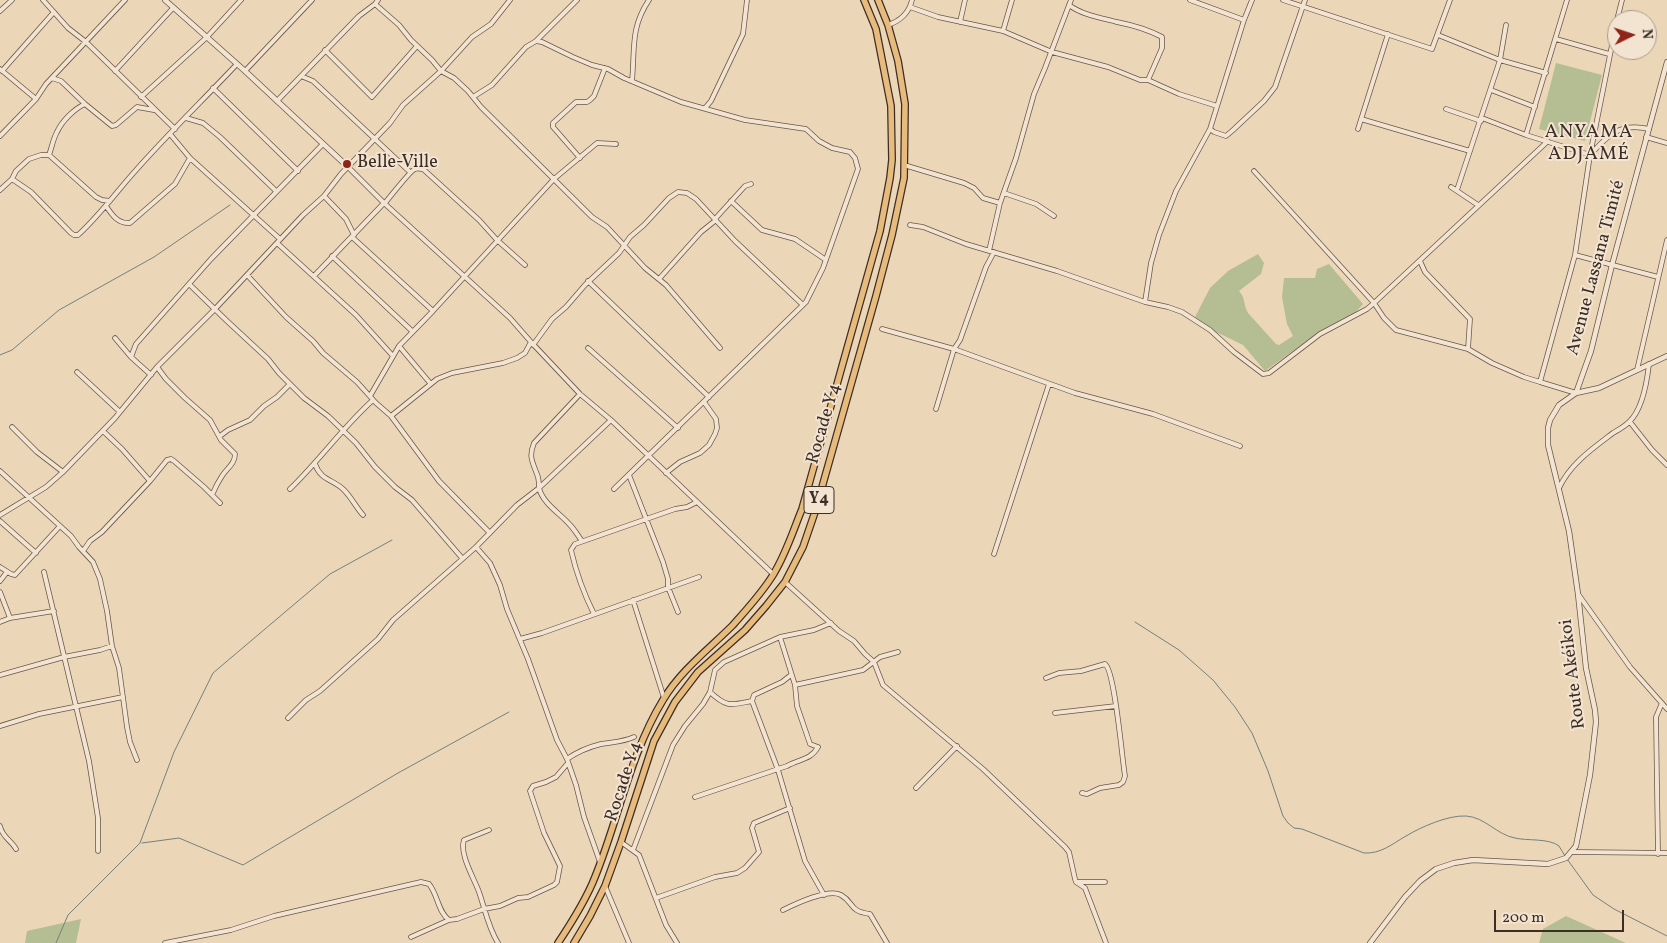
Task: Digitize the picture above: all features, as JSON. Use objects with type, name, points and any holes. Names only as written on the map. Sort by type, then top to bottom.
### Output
[{"type":"highway","name":"Rocade Y4","points":[[558,943],[595,878],[644,735],[664,698],[695,660],[732,626],[756,599],[774,574],[790,541],[802,508],[880,231],[890,178],[892,160],[891,106],[876,29],[864,0]]},
{"type":"highway","name":"Rocade Y4","points":[[574,943],[605,886],[654,741],[675,702],[698,672],[745,630],[785,582],[803,548],[815,512],[892,235],[904,178],[905,104],[898,61],[888,25],[878,0]]},
{"type":"street","points":[[0,11],[12,0]]},
{"type":"street","points":[[43,0],[174,129]]},
{"type":"street","points":[[0,136],[125,0]]},
{"type":"street","points":[[165,0],[245,71],[384,203],[510,318],[580,394],[611,420],[774,574]]},
{"type":"street","points":[[141,96],[207,37],[241,0]]},
{"type":"street","points":[[0,515],[46,488],[63,472],[103,431],[157,367],[324,196],[348,167],[390,123],[403,105],[441,71],[472,37],[490,24],[510,0]]},
{"type":"street","points":[[473,97],[492,85],[526,47],[536,41],[577,0]]},
{"type":"street","points":[[632,81],[636,23],[649,0]]},
{"type":"street","points":[[705,108],[711,100],[742,34],[748,0]]},
{"type":"street","points":[[888,25],[899,21],[910,7],[912,0]]},
{"type":"street","points":[[960,22],[965,0]]},
{"type":"street","points":[[1002,31],[1012,0]]},
{"type":"street","points":[[1190,0],[1244,20]]},
{"type":"street","points":[[1144,302],[1159,235],[1176,191],[1210,129],[1252,0]]},
{"type":"street","points":[[1283,0],[1432,49],[1450,0]]},
{"type":"street","points":[[1210,129],[1226,136],[1264,101],[1275,87],[1305,0]]},
{"type":"street","points":[[1526,135],[1567,0]]},
{"type":"street","points":[[245,71],[309,1]]},
{"type":"street","points":[[277,101],[359,16],[377,2],[441,71],[460,84],[592,217],[606,227],[645,268],[659,279],[720,348]]},
{"type":"street","points":[[989,250],[1000,203],[1037,86],[1052,52],[1070,2]]},
{"type":"street","points":[[1070,2],[1073,8],[1162,37],[1162,48],[1148,80]]},
{"type":"street","points":[[910,7],[960,22],[1002,31],[1052,52],[1108,68],[1140,80],[1148,80],[1179,94],[1217,106]]},
{"type":"street","points":[[115,71],[173,8]]},
{"type":"street","points":[[36,98],[1,70],[54,12]]},
{"type":"street","points":[[1457,190],[1500,60],[1506,25]]},
{"type":"street","points":[[1358,128],[1388,34]]},
{"type":"street","points":[[1438,35],[1500,60],[1546,73]]},
{"type":"street","points":[[1556,39],[1607,53]]},
{"type":"street","points":[[536,41],[582,61],[605,68],[681,102],[745,120],[806,128],[820,141],[832,148],[850,152],[855,158],[858,169],[826,260],[812,291],[803,305],[614,489]]},
{"type":"street","points":[[325,50],[372,97],[417,46]]},
{"type":"street","points":[[1540,382],[1575,255],[1590,155],[1608,60]]},
{"type":"street","name":"Avenue Lassana Timité","points":[[1576,393],[1591,351],[1612,265],[1667,62]]},
{"type":"street","points":[[12,179],[31,192],[74,235],[78,235],[174,129],[237,64]]},
{"type":"street","points":[[580,158],[553,127],[553,123],[576,102],[590,100],[594,96],[605,68]]},
{"type":"street","points":[[301,76],[312,81],[410,172]]},
{"type":"street","points":[[52,78],[61,81],[85,104],[114,126],[137,107],[155,111]]},
{"type":"street","points":[[213,88],[298,171]]},
{"type":"street","points":[[1491,90],[1534,106]]},
{"type":"street","points":[[48,155],[61,125],[76,109],[85,104]]},
{"type":"street","points":[[1446,110],[1481,119],[1590,155]]},
{"type":"street","points":[[186,118],[203,123],[220,136],[276,191]]},
{"type":"street","points":[[1361,118],[1470,151]]},
{"type":"street","points":[[1590,155],[1602,142],[1623,128],[1635,126],[1649,129]]},
{"type":"street","points":[[170,134],[173,140],[190,158],[254,215],[314,276],[356,315],[392,355]]},
{"type":"street","points":[[1646,137],[1667,143]]},
{"type":"street","points":[[910,225],[923,227],[952,239],[1057,271],[1144,302],[1182,312],[1199,322],[1263,374],[1269,373],[1286,358],[1329,329],[1367,309],[1420,262],[1478,205],[1548,141]]},
{"type":"street","points":[[370,396],[392,355],[399,346],[554,179],[597,143],[616,144]]},
{"type":"street","points":[[131,358],[136,344],[211,259],[323,144]]},
{"type":"street","points":[[0,190],[29,159],[48,155],[96,197],[110,201]]},
{"type":"street","points":[[106,206],[111,214],[121,222],[130,222],[175,184],[190,158]]},
{"type":"street","points":[[904,164],[964,183],[974,188],[983,198],[1000,203]]},
{"type":"street","points":[[314,276],[397,190],[410,172],[417,168],[428,172],[525,265]]},
{"type":"street","points":[[1254,171],[1374,303],[1384,318],[1396,330],[1468,349],[1492,363],[1524,377],[1576,393]]},
{"type":"street","points":[[659,279],[745,186],[751,184]]},
{"type":"street","points":[[1451,187],[1478,205]]},
{"type":"street","points":[[391,416],[430,383],[452,373],[502,363],[525,353],[552,319],[588,281],[619,253],[630,237],[669,198],[678,192],[687,193],[696,199],[734,241],[803,305]]},
{"type":"street","points":[[1004,192],[1036,204],[1054,216]]},
{"type":"street","points":[[324,196],[346,219],[353,236],[433,311]]},
{"type":"street","points":[[731,201],[762,230],[795,238],[826,260]]},
{"type":"street","points":[[1637,370],[1667,240]]},
{"type":"street","points":[[936,409],[954,349],[960,340],[986,267],[994,252]]},
{"type":"street","points":[[1575,255],[1658,277]]},
{"type":"street","points":[[332,256],[412,331]]},
{"type":"street","points":[[1420,262],[1425,272],[1470,319],[1468,349]]},
{"type":"street","points":[[247,275],[286,317],[314,341],[323,353],[391,416],[439,481],[490,533]]},
{"type":"street","points":[[588,281],[709,397]]},
{"type":"street","points":[[189,284],[268,359],[290,384],[344,431],[395,487],[412,500],[462,558]]},
{"type":"street","points":[[882,329],[954,349],[1075,394],[1152,414],[1240,446]]},
{"type":"street","points":[[115,338],[131,358],[151,375]]},
{"type":"street","points":[[399,346],[430,383]]},
{"type":"street","points":[[588,348],[678,428]]},
{"type":"street","name":"Route Akéikoi","points":[[1573,852],[1582,822],[1596,722],[1586,668],[1578,594],[1568,531],[1548,445],[1548,428],[1550,420],[1559,405],[1576,393],[1599,388],[1667,356]]},
{"type":"street","points":[[1559,488],[1567,473],[1579,460],[1630,422],[1640,403],[1647,382],[1649,364]]},
{"type":"street","points":[[157,367],[184,398],[210,420],[224,444],[235,454],[235,459],[222,475],[212,495]]},
{"type":"street","points":[[77,372],[120,412]]},
{"type":"street","points":[[220,436],[228,430],[250,420],[290,384]]},
{"type":"street","points":[[994,554],[1049,384]]},
{"type":"street","points":[[580,394],[534,442],[531,459],[538,477],[539,488],[547,502],[571,525],[582,541]]},
{"type":"street","points":[[290,490],[373,400]]},
{"type":"street","points":[[666,473],[680,462],[700,453],[715,434],[717,428],[716,419],[704,402]]},
{"type":"street","points":[[288,718],[301,704],[320,691],[378,639],[393,620],[476,547],[517,505],[539,488],[611,420]]},
{"type":"street","points":[[1630,422],[1652,450],[1667,465]]},
{"type":"street","points":[[12,427],[37,452],[63,472]]},
{"type":"street","points":[[103,431],[122,449],[150,481]]},
{"type":"street","points":[[83,551],[90,541],[102,532],[150,481],[161,465],[167,460],[171,459],[220,503]]},
{"type":"street","points":[[315,464],[321,476],[341,487],[363,515]]},
{"type":"street","points":[[0,471],[72,536],[78,547],[92,562],[100,579],[112,646],[119,668],[130,742],[137,760]]},
{"type":"street","points":[[629,474],[662,562],[668,579],[668,588],[678,612]]},
{"type":"street","points":[[594,614],[584,594],[571,550],[575,544],[697,502]]},
{"type":"street","points":[[0,521],[36,553]]},
{"type":"street","points":[[0,567],[15,575],[60,526]]},
{"type":"street","points":[[476,547],[495,572],[506,609],[520,639],[557,740],[568,761],[600,863]]},
{"type":"street","points":[[0,580],[7,572]]},
{"type":"street","points":[[44,572],[89,760],[98,818],[98,851]]},
{"type":"street","points":[[520,639],[699,577]]},
{"type":"street","points":[[785,582],[839,632],[854,641],[874,662],[882,686],[983,768],[1070,852],[1076,882],[1085,888],[1106,943]]},
{"type":"street","points":[[0,592],[10,618]]},
{"type":"street","points":[[1578,594],[1630,667],[1667,709]]},
{"type":"street","points":[[633,600],[664,698]]},
{"type":"street","points":[[0,622],[10,618],[54,611]]},
{"type":"street","points":[[633,850],[673,745],[710,692],[715,670],[724,662],[780,637],[814,630],[831,623]]},
{"type":"street","points":[[695,797],[809,758],[818,747],[810,744],[797,706],[795,685],[780,637]]},
{"type":"street","points":[[0,676],[112,646]]},
{"type":"street","points":[[795,685],[863,670],[880,657],[898,652]]},
{"type":"street","points":[[1046,678],[1059,673],[1081,671],[1106,664],[1109,667],[1114,687],[1125,776],[1123,782],[1119,784],[1100,788],[1088,794],[1082,793]]},
{"type":"street","points":[[791,675],[782,682],[754,695],[752,701],[778,770],[805,861],[824,895]]},
{"type":"street","points":[[710,692],[719,701],[730,706],[752,701]]},
{"type":"street","points":[[0,726],[39,714],[123,697]]},
{"type":"street","points":[[1658,854],[1656,717],[1662,703]]},
{"type":"street","points":[[1055,713],[1116,706]]},
{"type":"street","points":[[411,937],[450,920],[500,906],[518,898],[528,897],[554,885],[557,882],[560,866],[544,833],[530,791],[533,786],[556,777],[568,761],[585,749],[634,737]]},
{"type":"street","points":[[916,788],[957,746]]},
{"type":"street","points":[[656,898],[715,877],[737,873],[745,868],[759,852],[752,828],[754,823],[790,808]]},
{"type":"street","points":[[0,828],[3,836],[10,840],[16,849]]},
{"type":"street","points":[[489,830],[468,838],[463,844],[466,859],[498,943]]},
{"type":"street","points":[[621,842],[639,855],[666,925],[677,943]]},
{"type":"street","points":[[1370,943],[1405,897],[1420,881],[1436,869],[1454,863],[1473,860],[1548,864],[1566,858],[1573,852],[1667,853]]},
{"type":"street","points":[[165,943],[231,930],[274,916],[421,882],[429,884],[433,888],[443,914],[450,920]]},
{"type":"street","points":[[1076,882],[1105,882]]},
{"type":"street","points":[[605,886],[629,943]]},
{"type":"street","points":[[784,910],[798,903],[824,895],[838,894],[854,909],[870,914],[887,943]]},
{"type":"green space","points":[[1556,63],[1602,75],[1585,141],[1539,129]]},
{"type":"green space","points":[[1258,254],[1264,263],[1261,274],[1239,291],[1248,313],[1276,344],[1279,345],[1293,336],[1287,324],[1282,297],[1284,278],[1315,278],[1317,269],[1329,264],[1363,304],[1355,313],[1318,333],[1265,371],[1243,345],[1210,329],[1195,317],[1210,288],[1228,271]]},
{"type":"green space","points":[[1566,916],[1626,943],[1539,943],[1543,929]]},
{"type":"green space","points":[[81,919],[76,943],[25,943],[27,931]]},
{"type":"waterway","points":[[0,355],[12,350],[59,310],[154,257],[230,205]]},
{"type":"waterway","points":[[56,943],[68,915],[140,843],[174,752],[213,673],[330,574],[392,540]]},
{"type":"waterway","points":[[1135,622],[1179,650],[1213,680],[1235,707],[1252,733],[1268,771],[1283,816],[1294,828],[1302,829],[1364,853],[1370,853],[1386,848],[1427,825],[1451,817],[1466,816],[1479,819],[1509,836],[1555,843],[1565,856]]},
{"type":"waterway","points":[[142,843],[179,838],[243,865],[398,773],[509,712]]},
{"type":"waterway","points":[[1567,859],[1593,895],[1614,909],[1667,936]]},
{"type":"place","name":"Belle-Ville","points":[[347,164]]},
{"type":"district","name":"ANYAMA ADJAMÉ","points":[[1589,145]]}]
